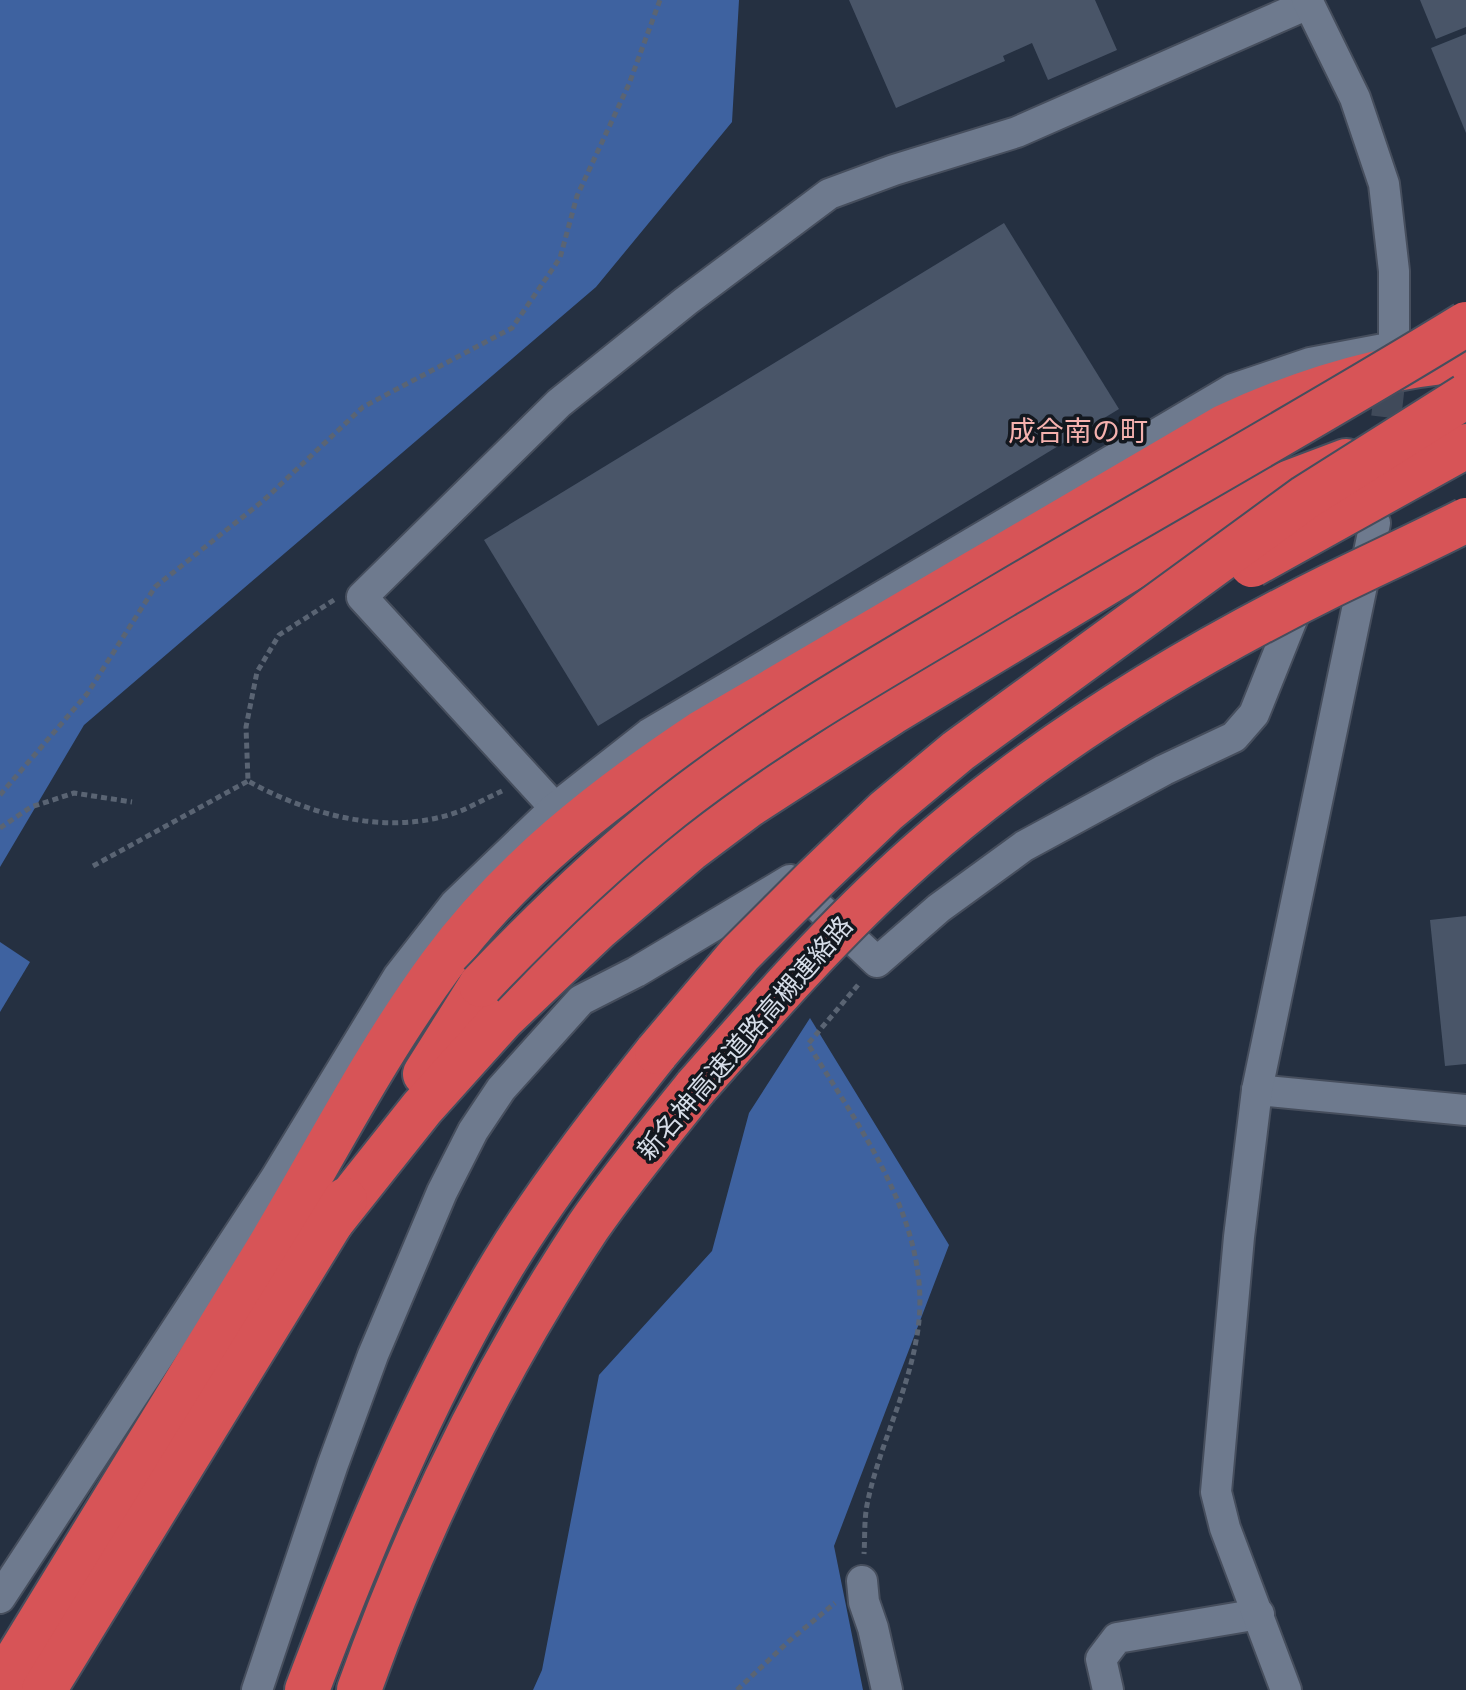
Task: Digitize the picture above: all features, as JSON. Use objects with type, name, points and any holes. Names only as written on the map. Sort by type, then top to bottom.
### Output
[{"type":"highway","points":[[0,1686],[312,1215],[481,985],[533,930],[598,869],[673,807],[757,746],[924,642],[1343,399],[1466,324]]},
{"type":"highway","points":[[44,1690],[312,1215],[391,1040],[441,965],[534,860],[580,819],[636,776],[701,733],[1224,427],[1270,406],[1319,390],[1434,362],[1466,360]]},
{"type":"highway","points":[[1111,638],[1306,497],[1466,396]]},
{"type":"highway","points":[[312,1215],[422,1108],[503,1018],[549,973],[641,890],[749,805],[891,713],[1219,515],[1321,470],[1466,421]]},
{"type":"highway","points":[[1111,638],[1283,549],[1466,446]]},
{"type":"highway","points":[[1219,646],[1327,587],[1466,520]]},
{"type":"highway","points":[[1219,646],[1466,542]]},
{"type":"highway","name":"新名神高速道路高槻連絡路","points":[[307,1690],[385,1498],[454,1356],[503,1263],[612,1108],[740,954],[886,811],[958,751],[1111,638]]},
{"type":"highway","name":"新名神高速道路高槻連絡路","points":[[359,1690],[426,1520],[495,1378],[589,1226],[696,1087],[779,991],[851,916],[918,854],[997,790],[1101,716],[1219,646]]},
{"type":"street","points":[[0,1598],[275,1179],[398,977],[455,904],[555,808],[649,734],[1233,389],[1310,363],[1394,347],[1394,271],[1384,184],[1355,98],[1308,2],[1017,132],[894,170],[829,194],[686,301],[559,403],[362,597],[555,808]]},
{"type":"street","points":[[1286,1690],[1225,1528],[1216,1492],[1239,1237],[1257,1090],[1375,523]]},
{"type":"street","points":[[257,1690],[373,1355],[442,1192],[473,1131],[501,1089],[581,1000],[636,972],[790,880],[877,962],[939,908],[1024,846],[1164,770],[1234,737],[1254,714],[1305,588],[1328,568],[1368,556]]},
{"type":"street","points":[[1257,1090],[1466,1110]]},
{"type":"street","points":[[862,1581],[864,1602],[887,1690]]},
{"type":"street","points":[[1108,1690],[1101,1659],[1117,1638],[1259,1614]]},
{"type":"path","points":[[0,795],[87,694],[155,587],[264,500],[363,407],[512,328],[560,258],[577,196],[629,84],[660,0]]},
{"type":"path","points":[[248,781],[246,727],[257,672],[279,635],[330,601],[362,597]]},
{"type":"path","points":[[248,781],[282,800],[344,819],[405,823],[460,811],[528,778]]},
{"type":"path","points":[[93,866],[248,781]]},
{"type":"path","points":[[0,828],[31,807],[74,793],[132,802]]},
{"type":"path","points":[[737,1690],[789,1641],[862,1581],[866,1506],[917,1340],[920,1278],[899,1203],[873,1149],[808,1044],[877,962]]},
{"type":"shaded area","points":[[0,0],[739,0],[732,122],[596,287],[84,725],[0,867]]},
{"type":"shaded area","points":[[0,942],[30,962],[0,1012]]},
{"type":"shaded area","points":[[810,1018],[949,1245],[834,1546],[863,1690],[533,1690],[542,1670],[599,1375],[712,1251],[749,1113]]},
{"type":"building","points":[[849,0],[1095,0],[1117,50],[1048,80],[1032,43],[1003,56],[1005,61],[896,108]]},
{"type":"building","points":[[1420,0],[1466,0],[1466,27],[1436,39]]},
{"type":"building","points":[[1466,34],[1466,133],[1431,48]]},
{"type":"building","points":[[1004,223],[1119,409],[598,726],[484,540]]},
{"type":"building","points":[[1466,916],[1466,1064],[1445,1066],[1430,920]]},
{"type":"tunnel","points":[[1381,462],[1393,358]]},
{"type":"district","name":"成合南の町","points":[[1078,431]]}]
